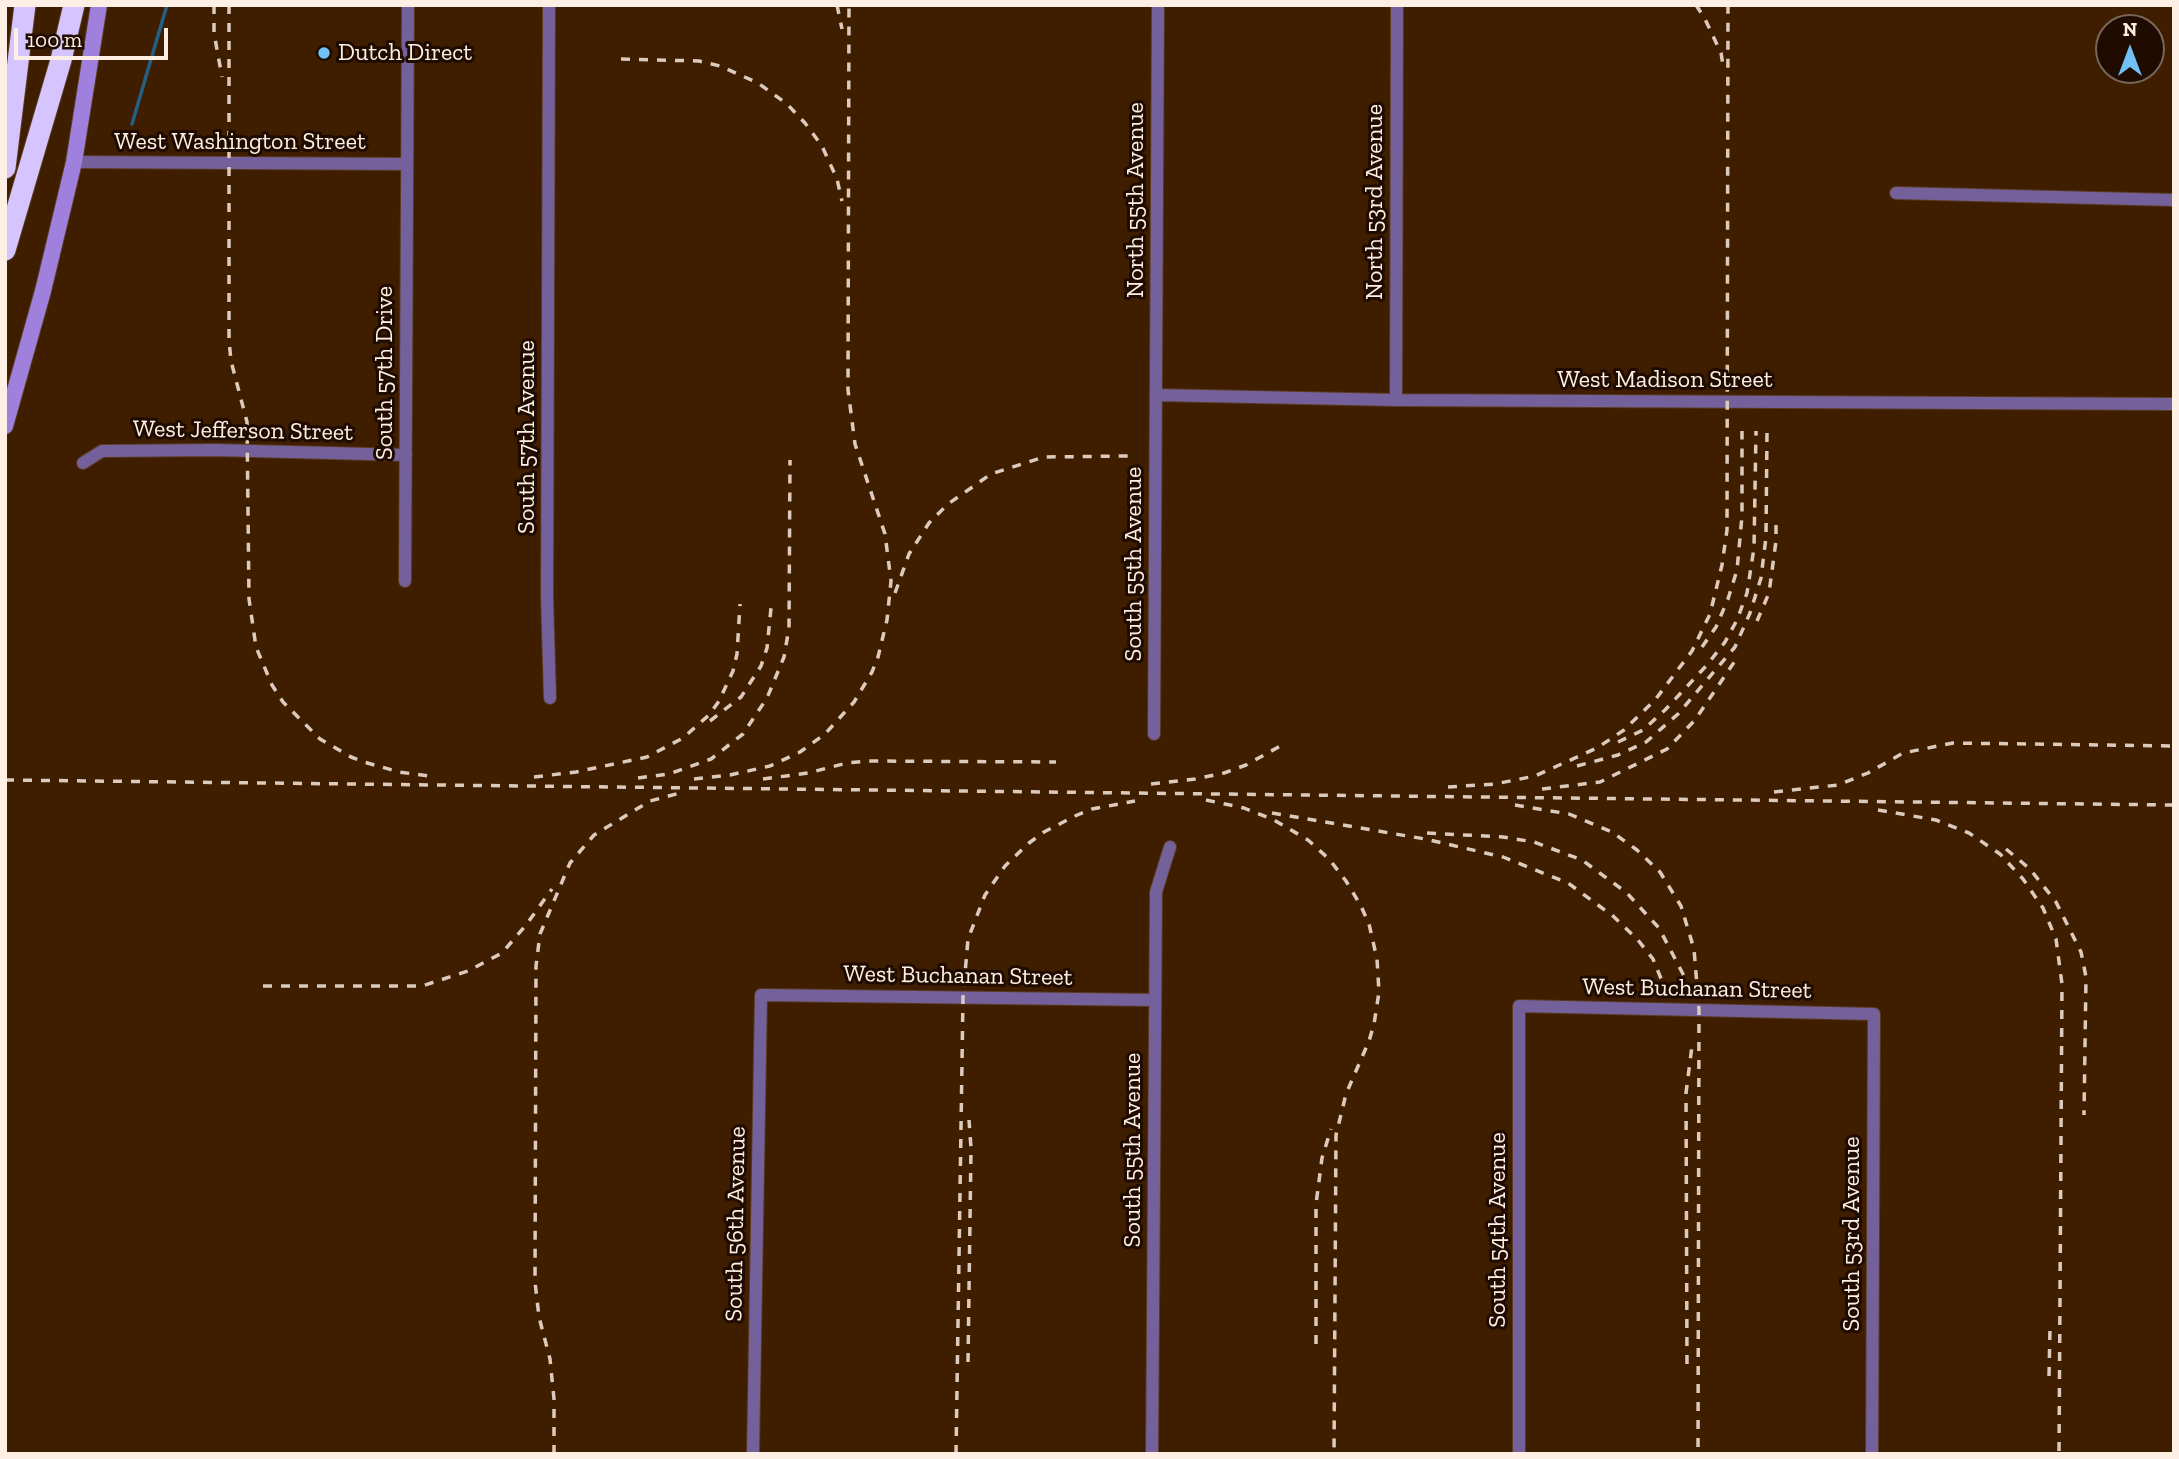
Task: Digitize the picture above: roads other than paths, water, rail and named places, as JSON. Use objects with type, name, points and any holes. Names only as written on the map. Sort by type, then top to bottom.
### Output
[{"type":"highway","points":[[5,168],[25,5]]},
{"type":"highway","points":[[5,250],[61,60],[74,5]]},
{"type":"main road","points":[[5,426],[43,291],[74,162],[99,5]]},
{"type":"street","name":"South 57th Drive","points":[[405,581],[408,5]]},
{"type":"street","name":"South 57th Avenue","points":[[549,5],[547,597],[550,698]]},
{"type":"street","name":"North 55th Avenue","points":[[1157,395],[1158,5]]},
{"type":"street","name":"North 53rd Avenue","points":[[1396,400],[1397,5]]},
{"type":"street","name":"West Washington Street","points":[[74,162],[407,164]]},
{"type":"street","points":[[1895,193],[2174,200]]},
{"type":"street","name":"West Madison Street","points":[[1157,395],[1396,400],[2174,404]]},
{"type":"street","name":"South 55th Avenue","points":[[1154,734],[1157,395]]},
{"type":"street","name":"West Jefferson Street","points":[[83,463],[102,451],[215,450],[406,455]]},
{"type":"street","name":"South 55th Avenue","points":[[1152,1454],[1156,892],[1170,848]]},
{"type":"street","name":"West Buchanan Street","points":[[761,995],[1155,1000]]},
{"type":"street","name":"South 56th Avenue","points":[[753,1454],[761,995]]},
{"type":"street","name":"West Buchanan Street","points":[[1519,1006],[1874,1014]]},
{"type":"street","name":"South 54th Avenue","points":[[1519,1006],[1519,1454]]},
{"type":"street","name":"South 53rd Avenue","points":[[1872,1454],[1874,1014]]},
{"type":"waterway","points":[[132,124],[167,5]]},
{"type":"railway","points":[[214,5],[214,33],[222,77]]},
{"type":"railway","points":[[229,5],[229,340],[231,361],[247,422],[249,599],[256,647],[272,685],[283,702],[320,739],[364,762],[399,772],[429,776]]},
{"type":"railway","points":[[837,5],[842,29]]},
{"type":"railway","points":[[694,779],[730,775],[770,766],[800,752],[825,734],[854,702],[872,672],[887,620],[891,581],[885,534],[855,444],[848,390],[849,5]]},
{"type":"railway","points":[[1696,5],[1721,53],[1723,65]]},
{"type":"railway","points":[[1448,787],[1495,784],[1535,776],[1597,748],[1624,730],[1655,700],[1692,651],[1710,614],[1727,530],[1728,5]]},
{"type":"railway","points":[[621,59],[699,61],[720,66],[758,83],[787,104],[822,146],[837,179],[842,201]]},
{"type":"railway","points":[[1702,647],[1716,627],[1737,570],[1742,516],[1742,431]]},
{"type":"railway","points":[[1618,742],[1643,730],[1665,710],[1707,665],[1725,642],[1737,620],[1747,593],[1754,548],[1756,431]]},
{"type":"railway","points":[[1577,766],[1618,755],[1646,742],[1678,714],[1735,647],[1761,578],[1766,537],[1767,432]]},
{"type":"railway","points":[[895,593],[909,554],[929,523],[948,504],[991,474],[1044,457],[1129,456]]},
{"type":"railway","points":[[638,778],[669,774],[711,759],[743,734],[767,698],[784,657],[789,628],[790,460]]},
{"type":"railway","points":[[1757,621],[1769,593],[1776,519]]},
{"type":"railway","points":[[534,777],[576,772],[647,757],[683,738],[709,715],[733,671],[737,654],[740,604]]},
{"type":"railway","points":[[710,721],[741,697],[761,666],[767,648],[771,608]]},
{"type":"railway","points":[[1542,789],[1600,782],[1667,749],[1695,720],[1739,655]]},
{"type":"railway","points":[[1774,792],[1838,785],[1868,773],[1903,753],[1953,743],[2174,746]]},
{"type":"railway","points":[[1151,784],[1224,773],[1246,765],[1284,744]]},
{"type":"railway","points":[[763,779],[867,761],[1056,762]]},
{"type":"railway","points":[[5,780],[2174,805]]},
{"type":"railway","points":[[554,1454],[554,1399],[550,1359],[539,1317],[535,1282],[536,966],[540,934],[570,863],[594,835],[650,801],[680,793]]},
{"type":"railway","points":[[1206,800],[1244,808],[1274,820],[1308,840],[1329,859],[1361,906],[1369,924],[1377,959],[1379,992],[1374,1024],[1346,1094],[1336,1135],[1334,1454]]},
{"type":"railway","points":[[956,1454],[963,997],[968,939],[985,895],[1005,866],[1029,843],[1044,832],[1092,809],[1135,801]]},
{"type":"railway","points":[[1515,805],[1569,814],[1612,832],[1637,850],[1660,872],[1681,906],[1694,949],[1699,1010],[1698,1454]]},
{"type":"railway","points":[[1878,810],[1936,820],[1969,833],[2000,854],[2023,879],[2043,908],[2056,939],[2062,984],[2059,1454]]},
{"type":"railway","points":[[1272,813],[1425,839],[1503,857],[1568,883],[1613,916],[1638,940],[1653,959],[1662,981]]},
{"type":"railway","points":[[1427,833],[1503,837],[1534,842],[1582,860],[1627,893],[1659,928],[1684,976]]},
{"type":"railway","points":[[2006,849],[2030,869],[2056,902],[2081,952],[2086,977],[2084,1115]]},
{"type":"railway","points":[[263,986],[422,986],[468,971],[502,953],[552,889]]},
{"type":"railway","points":[[1687,1364],[1686,1093],[1692,1046]]},
{"type":"railway","points":[[968,1362],[971,1148],[969,1120]]},
{"type":"railway","points":[[1316,1344],[1316,1204],[1322,1158],[1331,1129]]},
{"type":"railway","points":[[2049,1376],[2050,1328]]},
{"type":"place","name":"Dutch Direct","points":[[324,53]]}]
